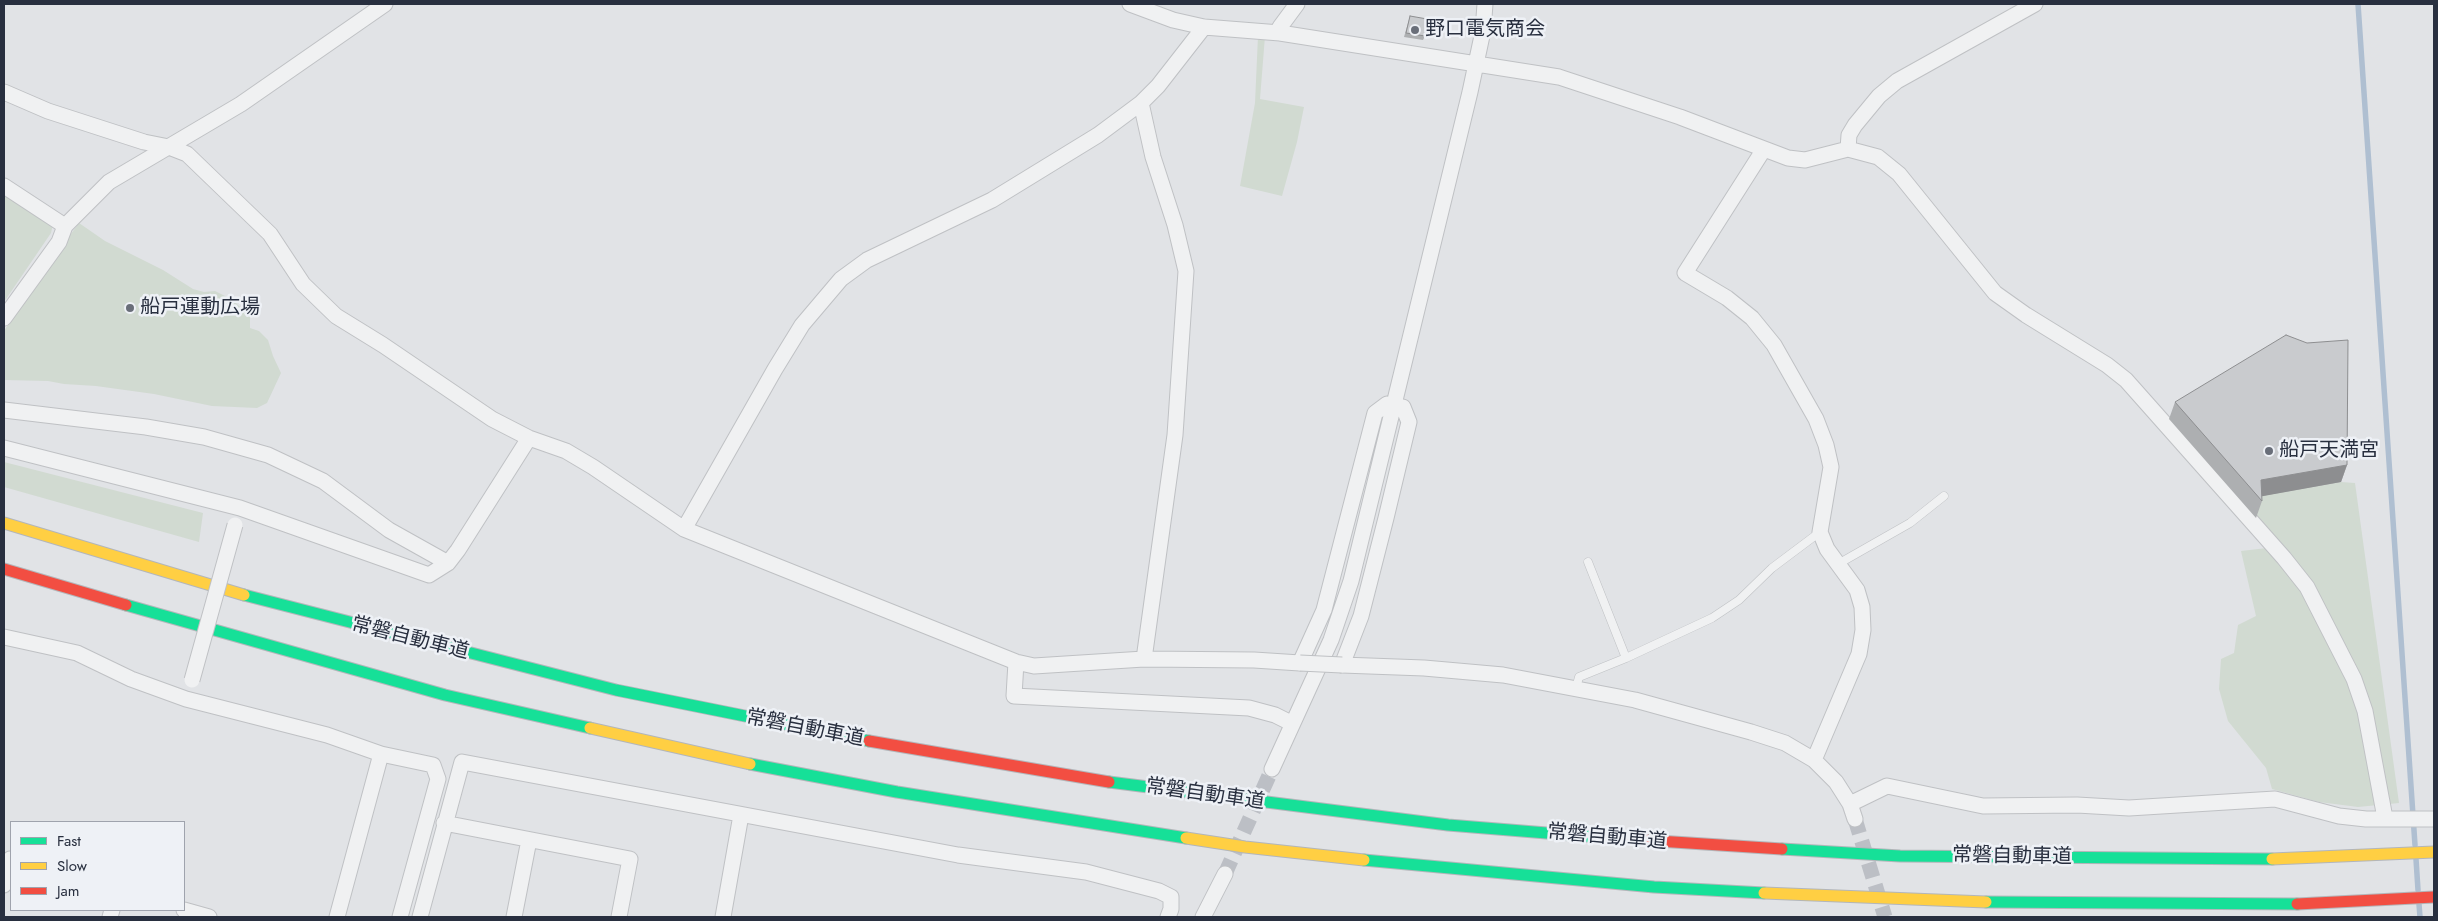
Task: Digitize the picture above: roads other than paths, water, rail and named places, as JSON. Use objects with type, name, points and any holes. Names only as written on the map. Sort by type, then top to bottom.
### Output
[{"type":"highway","name":"常磐自動車道","points":[[4,523],[276,604],[447,649],[616,690],[902,748],[1112,782],[1271,804],[1448,825],[1672,843],[1900,856],[2288,859],[2434,852]]},
{"type":"highway","points":[[4,569],[266,646],[445,695],[727,760],[907,793],[1245,847],[1431,868],[1654,887],[1905,900],[2095,904],[2289,904],[2434,897]]},
{"type":"street","points":[[4,318],[58,242],[65,226],[109,182],[241,104],[385,4]]},
{"type":"street","points":[[1130,4],[1174,20],[1204,27],[1280,33],[1559,77],[1680,117],[1788,158],[1805,160],[1848,149],[1878,157],[1899,174],[1995,293],[2107,365],[2126,380],[2284,558],[2307,587],[2354,679],[2365,711],[2374,746],[2385,818]]},
{"type":"street","points":[[1280,33],[1280,27],[1297,4]]},
{"type":"street","points":[[1272,769],[1291,723],[1314,678],[1340,615],[1365,530],[1476,63],[1483,30],[1485,4]]},
{"type":"street","points":[[1848,149],[1849,135],[1855,125],[1879,96],[1897,81],[2034,4]]},
{"type":"street","points":[[684,529],[775,368],[802,325],[841,279],[867,260],[992,200],[1098,135],[1142,103],[1158,86],[1204,27]]},
{"type":"street","points":[[4,92],[48,111],[187,154],[256,218],[270,234],[302,284],[336,316],[383,345],[492,419],[529,438],[566,451],[593,467],[684,529],[1016,662],[1034,666],[1144,659],[1254,660],[1424,668],[1503,675],[1576,688],[1644,703],[1785,743],[1814,760],[1836,782],[1850,804],[1855,819]]},
{"type":"street","points":[[1142,103],[1153,157],[1175,225],[1186,271],[1175,435],[1144,659]]},
{"type":"street","points":[[1764,149],[1685,272],[1727,298],[1752,318],[1774,345],[1816,419],[1826,445],[1831,467],[1820,532],[1827,549],[1856,590],[1862,607],[1863,630],[1859,654],[1814,760]]},
{"type":"street","points":[[4,186],[65,226]]},
{"type":"street","points":[[1300,663],[1324,610],[1376,413],[1387,404],[1395,405],[1403,407],[1409,422],[1361,616],[1342,665]]},
{"type":"street","points":[[4,410],[146,427],[204,437],[268,455],[323,481],[389,530],[448,563]]},
{"type":"street","points":[[4,448],[240,508],[428,575],[448,563],[529,438]]},
{"type":"street","points":[[186,699],[240,508]]},
{"type":"street","points":[[4,637],[76,653],[131,679],[186,699],[327,735],[381,754],[433,765],[438,779],[400,917]]},
{"type":"street","points":[[1016,662],[1014,696],[1249,708],[1275,715],[1291,723]]},
{"type":"street","points":[[337,917],[381,754]]},
{"type":"street","points":[[420,917],[462,762],[958,855],[1086,872],[1159,891],[1171,896],[1172,909],[1168,917]]},
{"type":"street","points":[[1850,804],[1887,786],[1983,806],[2129,808],[2275,799],[2339,816],[2434,819]]},
{"type":"street","points":[[723,917],[742,815]]},
{"type":"street","points":[[444,823],[630,859],[619,917]]},
{"type":"street","points":[[514,917],[529,840]]},
{"type":"street","points":[[4,885],[8,859]]},
{"type":"street","points":[[1204,917],[1225,874]]},
{"type":"street","points":[[185,910],[209,917]]},
{"type":"lane","points":[[1838,564],[1910,523],[1944,496]]},
{"type":"lane","points":[[1576,688],[1579,677],[1626,658],[1712,618],[1739,600],[1772,568],[1820,532]]},
{"type":"lane","points":[[1588,562],[1626,658]]},
{"type":"waterway","points":[[2358,4],[2415,845]]},
{"type":"waterway","points":[[2416,859],[2418,890]]},
{"type":"waterway","points":[[2419,904],[2420,917]]},
{"type":"tunnel","points":[[1225,874],[1272,769]]},
{"type":"tunnel","points":[[1855,819],[1885,917]]},
{"type":"place","name":"野口電気商会","points":[[1415,30]]},
{"type":"place","name":"船戸運動広場","points":[[130,308]]},
{"type":"place","name":"船戸天満宮","points":[[2269,451]]}]
